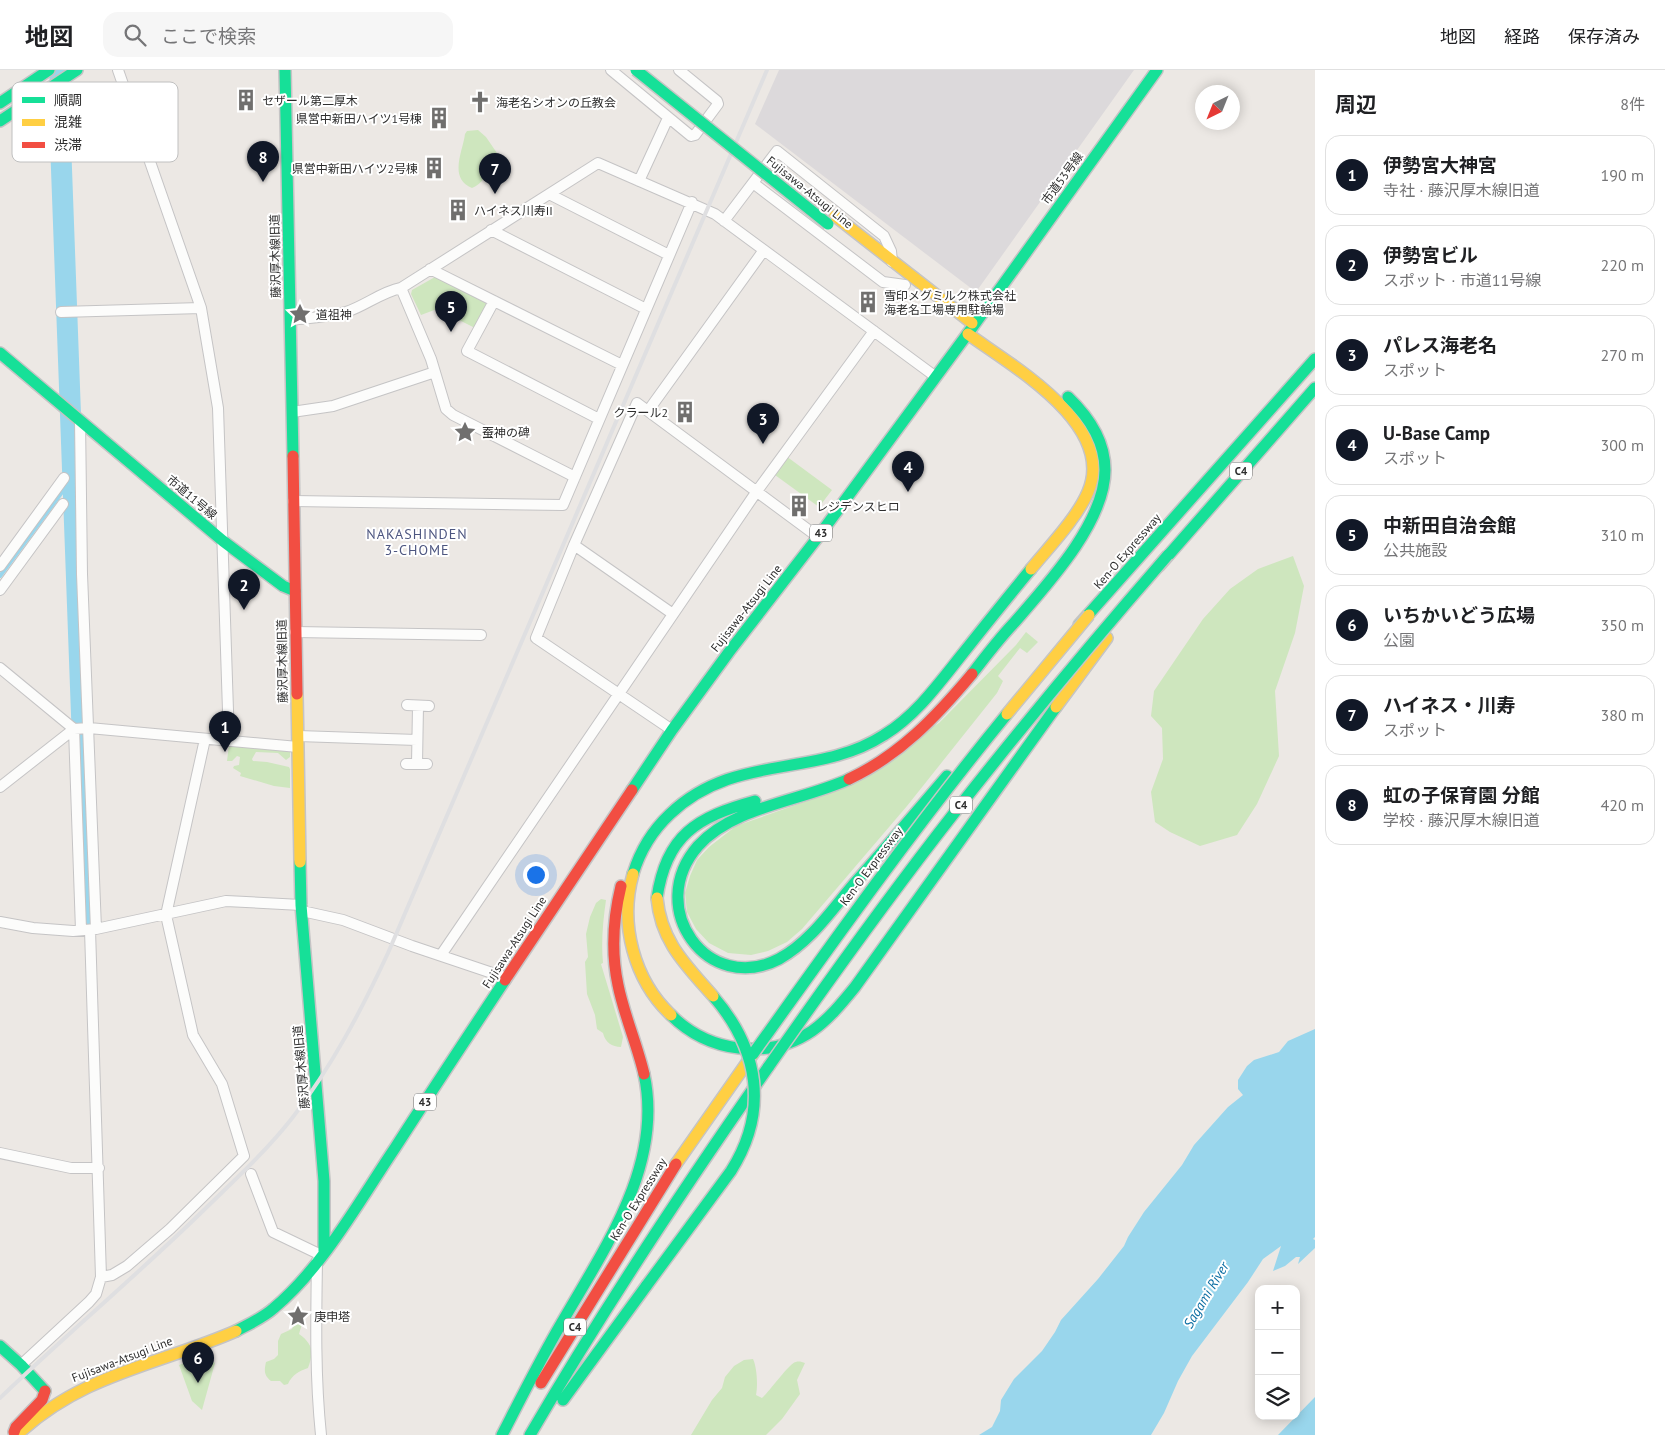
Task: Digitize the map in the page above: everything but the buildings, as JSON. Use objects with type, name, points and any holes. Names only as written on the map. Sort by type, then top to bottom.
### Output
[{"type":"main road","points":[[31,82],[49,70]]},
{"type":"main road","points":[[59,82],[77,70]]},
{"type":"main road","name":"藤沢厚木線旧道","points":[[285,70],[302,908],[324,1181],[321,1256]]},
{"type":"main road","name":"Fujisawa-Atsugi Line","points":[[636,70],[832,220],[892,262],[971,330]]},
{"type":"main road","name":"Fujisawa-Atsugi Line","points":[[649,70],[832,220],[905,285],[971,330]]},
{"type":"main road","name":"市道53号線","points":[[971,330],[1157,70]]},
{"type":"main road","points":[[0,103],[12,95]]},
{"type":"main road","points":[[0,121],[12,113]]},
{"type":"main road","points":[[971,330],[1039,373],[1072,400],[1086,416],[1097,434],[1104,454],[1105,480],[1099,501],[1089,523],[1065,560],[939,712],[914,738],[881,762],[824,790],[749,813],[725,824],[696,849],[681,872],[676,895],[677,908],[685,933],[693,944],[714,959],[738,967],[756,966],[774,961],[797,947],[818,926],[1044,661],[1089,616]]},
{"type":"main road","points":[[502,1435],[557,1329],[619,1220],[642,1164],[648,1125],[646,1086],[618,985],[613,951],[617,902],[621,886],[635,855],[662,823],[686,799],[717,782],[753,770],[846,752],[880,738],[896,727],[912,714],[929,695],[1076,513],[1086,497],[1092,480],[1092,464],[1090,448],[1079,427],[1048,395],[971,330]]},
{"type":"main road","name":"Fujisawa-Atsugi Line","points":[[17,1435],[42,1412],[72,1393],[113,1375],[234,1332],[262,1317],[275,1307],[321,1256],[376,1177],[672,730],[971,330]]},
{"type":"main road","name":"市道11号線","points":[[0,353],[222,541],[283,586],[295,591]]},
{"type":"main road","name":"Ken-O Expressway","points":[[510,1435],[670,1173],[786,1006],[876,882],[966,764],[1089,616],[1315,359]]},
{"type":"main road","name":"C4","points":[[530,1435],[611,1300],[687,1184],[802,1019],[963,802],[1072,667],[1168,554],[1315,388]]},
{"type":"main road","points":[[662,823],[648,841],[635,868],[628,899],[629,932],[636,965],[643,981],[663,1009],[688,1032],[720,1045],[743,1048],[767,1048],[795,1041],[821,1024],[846,1000],[1037,732],[1168,554]]},
{"type":"main road","points":[[540,1435],[601,1347],[724,1181],[742,1152],[751,1125],[754,1109],[754,1086],[751,1064],[742,1038],[726,1011],[684,965],[668,943],[659,921],[657,898],[660,875],[668,853],[695,825],[708,817],[737,806],[843,781]]},
{"type":"main road","points":[[0,1346],[45,1391],[58,1395],[72,1393]]},
{"type":"main road","points":[[12,1435],[16,1427],[42,1400],[45,1391]]},
{"type":"street","points":[[118,70],[122,82]]},
{"type":"street","points":[[611,70],[691,136],[695,135],[718,104],[717,101],[680,70]]},
{"type":"street","points":[[639,180],[668,118]]},
{"type":"street","points":[[724,220],[777,151],[884,236],[891,251],[892,262]]},
{"type":"street","points":[[150,162],[201,308],[218,408],[229,740]]},
{"type":"street","points":[[291,320],[346,312],[400,288],[598,163],[692,202],[715,214],[936,377]]},
{"type":"street","points":[[753,183],[883,282],[905,285]]},
{"type":"street","points":[[549,194],[669,254]]},
{"type":"street","points":[[293,501],[563,505],[692,202]]},
{"type":"street","points":[[491,230],[646,309]]},
{"type":"street","points":[[648,411],[764,250]]},
{"type":"street","points":[[430,268],[622,365]]},
{"type":"street","points":[[400,288],[431,359],[446,409],[453,415],[575,477]]},
{"type":"street","points":[[494,301],[467,351],[599,419]]},
{"type":"street","points":[[66,312],[201,308]]},
{"type":"street","points":[[441,955],[757,491],[874,331]]},
{"type":"street","points":[[292,412],[334,406],[435,372]]},
{"type":"street","points":[[672,730],[536,638],[637,403],[818,537]]},
{"type":"street","points":[[21,1365],[89,1302],[100,1285],[102,1277],[81,729],[82,574],[78,419]]},
{"type":"street","points":[[0,566],[64,478]]},
{"type":"street","points":[[0,590],[63,504]]},
{"type":"street","points":[[574,546],[673,614]]},
{"type":"street","points":[[295,632],[481,635]]},
{"type":"street","points":[[0,668],[81,729],[229,740],[298,742],[417,740]]},
{"type":"street","points":[[417,764],[417,740],[412,705],[430,706]]},
{"type":"street","points":[[0,787],[81,729]]},
{"type":"street","points":[[81,729],[89,929]]},
{"type":"street","points":[[102,1277],[112,1275],[127,1266],[170,1229],[244,1156],[222,1084],[193,1035],[166,914],[206,739]]},
{"type":"street","points":[[0,922],[52,930],[89,929],[226,901],[302,908],[343,920],[507,978]]},
{"type":"street","points":[[0,1153],[71,1168],[98,1168]]},
{"type":"street","points":[[251,1174],[273,1232],[321,1256],[315,1348],[320,1435]]},
{"type":"shaded area","points":[[779,70],[1134,70],[976,292],[755,124]]},
{"type":"green space","points":[[478,130],[486,137],[499,156],[490,163],[482,181],[472,188],[460,178],[459,164],[465,134],[467,131]]},
{"type":"green space","points":[[435,277],[486,303],[487,305],[475,328],[437,309],[421,315],[411,294],[412,290]]},
{"type":"green space","points":[[786,456],[832,490],[819,507],[775,475],[774,472]]},
{"type":"green space","points":[[1293,556],[1304,586],[1295,633],[1275,691],[1279,756],[1257,804],[1237,835],[1200,846],[1170,832],[1155,822],[1151,792],[1163,759],[1162,728],[1151,716],[1154,691],[1203,619],[1230,589],[1258,569]]},
{"type":"green space","points":[[1026,632],[1038,642],[1027,653],[1020,648],[998,676],[1003,681],[997,693],[907,806],[802,929],[787,942],[768,951],[751,955],[728,953],[709,943],[696,929],[687,912],[685,893],[697,860],[709,847],[736,826],[810,800],[939,723],[1016,645]]},
{"type":"green space","points":[[229,745],[290,751],[290,757],[286,760],[278,753],[256,752],[252,759],[253,761],[289,767],[290,788],[274,786],[240,776],[241,773],[233,768],[239,765],[240,757],[237,756],[232,761],[227,761]]},
{"type":"green space","points":[[601,899],[606,900],[602,947],[603,963],[601,964],[623,1037],[621,1047],[609,1043],[603,1033],[597,1029],[595,1015],[587,994],[585,962],[588,957],[586,934],[596,903]]},
{"type":"green space","points":[[301,1320],[302,1324],[299,1334],[307,1341],[311,1349],[308,1368],[296,1374],[288,1384],[284,1385],[280,1381],[271,1381],[265,1373],[266,1362],[278,1355],[278,1341],[281,1334],[292,1329],[295,1321]]},
{"type":"green space","points":[[203,1356],[215,1363],[202,1410],[192,1401],[179,1365]]},
{"type":"green space","points":[[753,1359],[757,1377],[756,1395],[762,1398],[793,1363],[805,1363],[797,1380],[800,1394],[782,1419],[766,1435],[691,1435],[712,1400],[722,1388],[725,1377],[734,1366],[744,1360]]},
{"type":"water","name":"Sagami River","points":[[1315,1029],[1315,1237],[1313,1239],[1315,1240],[1315,1248],[1298,1264],[1300,1257],[1296,1257],[1285,1266],[1273,1271],[1281,1246],[1263,1259],[1192,1356],[1151,1435],[979,1435],[992,1427],[1000,1411],[1001,1400],[1014,1379],[1042,1351],[1061,1320],[1098,1279],[1124,1246],[1144,1212],[1182,1165],[1194,1145],[1228,1107],[1243,1095],[1238,1089],[1238,1080],[1247,1066],[1254,1060],[1279,1052],[1288,1041]]},
{"type":"water","points":[[1315,1397],[1315,1435],[1278,1435],[1293,1420],[1300,1420],[1300,1412]]},
{"type":"waterway","points":[[60,70],[60,82]]},
{"type":"waterway","points":[[61,162],[89,919]]},
{"type":"waterway","points":[[0,576],[74,476]]},
{"type":"railway","points":[[0,1398],[184,1230],[263,1152],[307,1098],[345,1038],[388,953],[767,70]]},
{"type":"traffic: fast","points":[[31,82],[49,70]]},
{"type":"traffic: fast","points":[[59,82],[77,70]]},
{"type":"traffic: fast","points":[[285,70],[293,456]]},
{"type":"traffic: fast","points":[[636,70],[828,224]]},
{"type":"traffic: fast","points":[[974,325],[1157,70]]},
{"type":"traffic: fast","points":[[0,103],[12,95]]},
{"type":"traffic: fast","points":[[0,121],[12,113]]},
{"type":"traffic: fast","points":[[632,790],[672,730],[729,652],[818,537],[974,325],[972,323]]},
{"type":"traffic: fast","points":[[0,353],[223,541],[283,586],[295,591]]},
{"type":"traffic: fast","points":[[1079,625],[1315,359]]},
{"type":"traffic: fast","points":[[1159,566],[1315,388]]},
{"type":"traffic: fast","points":[[972,674],[1057,573],[1085,532],[1095,511],[1102,490],[1105,470],[1102,449],[1094,430],[1082,412],[1068,397]]},
{"type":"traffic: fast","points":[[769,1066],[860,938],[955,812],[1060,682],[1168,555]]},
{"type":"traffic: fast","points":[[633,874],[643,849],[658,827],[670,814],[695,795],[721,782],[748,773],[831,757],[858,748],[884,735],[906,719],[934,689],[1031,569]]},
{"type":"traffic: fast","points":[[671,1015],[686,1028],[702,1037],[720,1044],[739,1048],[758,1049],[777,1046],[795,1040],[812,1031],[835,1011],[855,987],[1056,707]]},
{"type":"traffic: fast","points":[[753,1054],[909,840],[1007,714]]},
{"type":"traffic: fast","points":[[849,779],[749,813],[730,822],[698,846],[683,870],[678,895],[681,919],[692,940],[708,956],[729,966],[753,967],[779,959],[801,944],[947,776]]},
{"type":"traffic: fast","points":[[657,898],[661,876],[668,859],[677,844],[688,832],[716,814],[755,801]]},
{"type":"traffic: fast","points":[[300,862],[301,905],[324,1181],[324,1251]]},
{"type":"traffic: fast","points":[[236,1331],[261,1318],[274,1308],[309,1273],[325,1253],[505,980]]},
{"type":"traffic: fast","points":[[647,1285],[731,1171],[743,1148],[751,1126],[754,1081],[749,1059],[741,1037],[729,1016],[713,996]]},
{"type":"traffic: fast","points":[[530,1435],[646,1248],[769,1066]]},
{"type":"traffic: fast","points":[[502,1435],[546,1351],[595,1266],[626,1205],[638,1173],[646,1141],[648,1108],[644,1074]]},
{"type":"traffic: fast","points":[[563,1400],[647,1285]]},
{"type":"traffic: fast","points":[[0,1346],[45,1391]]},
{"type":"traffic: slow","points":[[835,216],[972,323]]},
{"type":"traffic: slow","points":[[968,334],[1033,380],[1055,400],[1074,421],[1088,444],[1093,467],[1088,492],[1070,522],[1031,569]]},
{"type":"traffic: slow","points":[[1007,714],[1089,615]]},
{"type":"traffic: slow","points":[[1056,707],[1107,638]]},
{"type":"traffic: slow","points":[[297,694],[300,862]]},
{"type":"traffic: slow","points":[[633,874],[628,912],[633,950],[647,985],[671,1015]]},
{"type":"traffic: slow","points":[[657,898],[659,914],[669,940],[684,963],[713,996]]},
{"type":"traffic: slow","points":[[676,1164],[753,1054]]},
{"type":"traffic: slow","points":[[17,1435],[42,1414],[94,1384],[236,1331]]},
{"type":"traffic: jam","points":[[293,456],[297,694]]},
{"type":"traffic: jam","points":[[849,779],[885,759],[901,747],[931,720],[972,674]]},
{"type":"traffic: jam","points":[[505,980],[632,790]]},
{"type":"traffic: jam","points":[[621,886],[616,911],[614,960],[618,985],[644,1074]]},
{"type":"traffic: jam","points":[[541,1383],[676,1164]]},
{"type":"traffic: jam","points":[[14,1432],[16,1427],[42,1400],[45,1391]]},
{"type":"place","name":"セザール第二厚木","points":[[246,100]]},
{"type":"place","name":"海老名シオンの丘教会","points":[[480,102]]},
{"type":"place","name":"県営中新田ハイツ1号棟","points":[[439,118]]},
{"type":"place","name":"県営中新田ハイツ2号棟","points":[[434,168]]},
{"type":"place","name":"虹の子保育園 分館","points":[[263,182]]},
{"type":"place","name":"ハイネス・川寿","points":[[495,194]]},
{"type":"place","name":"ハイネス川寿II","points":[[458,210]]},
{"type":"place","name":"雪印メグミルク株式会社 海老名工場専用駐輪場","points":[[868,302]]},
{"type":"place","name":"道祖神","points":[[300,314]]},
{"type":"place","name":"中新田自治会館","points":[[451,332]]},
{"type":"place","name":"クラール2","points":[[685,412]]},
{"type":"place","name":"蚕神の碑","points":[[465,432]]},
{"type":"place","name":"パレス海老名","points":[[763,444]]},
{"type":"place","name":"U-Base Camp","points":[[908,492]]},
{"type":"place","name":"レジデンスヒロ","points":[[799,506]]},
{"type":"place","name":"伊勢宮ビル","points":[[244,610]]},
{"type":"place","name":"伊勢宮大神宮","points":[[225,752]]},
{"type":"place","name":"庚申塔","points":[[298,1316]]},
{"type":"place","name":"いちかいどう広場","points":[[198,1383]]},
{"type":"district","name":"NAKASHINDEN 3-CHOME","points":[[417,542]]}]
